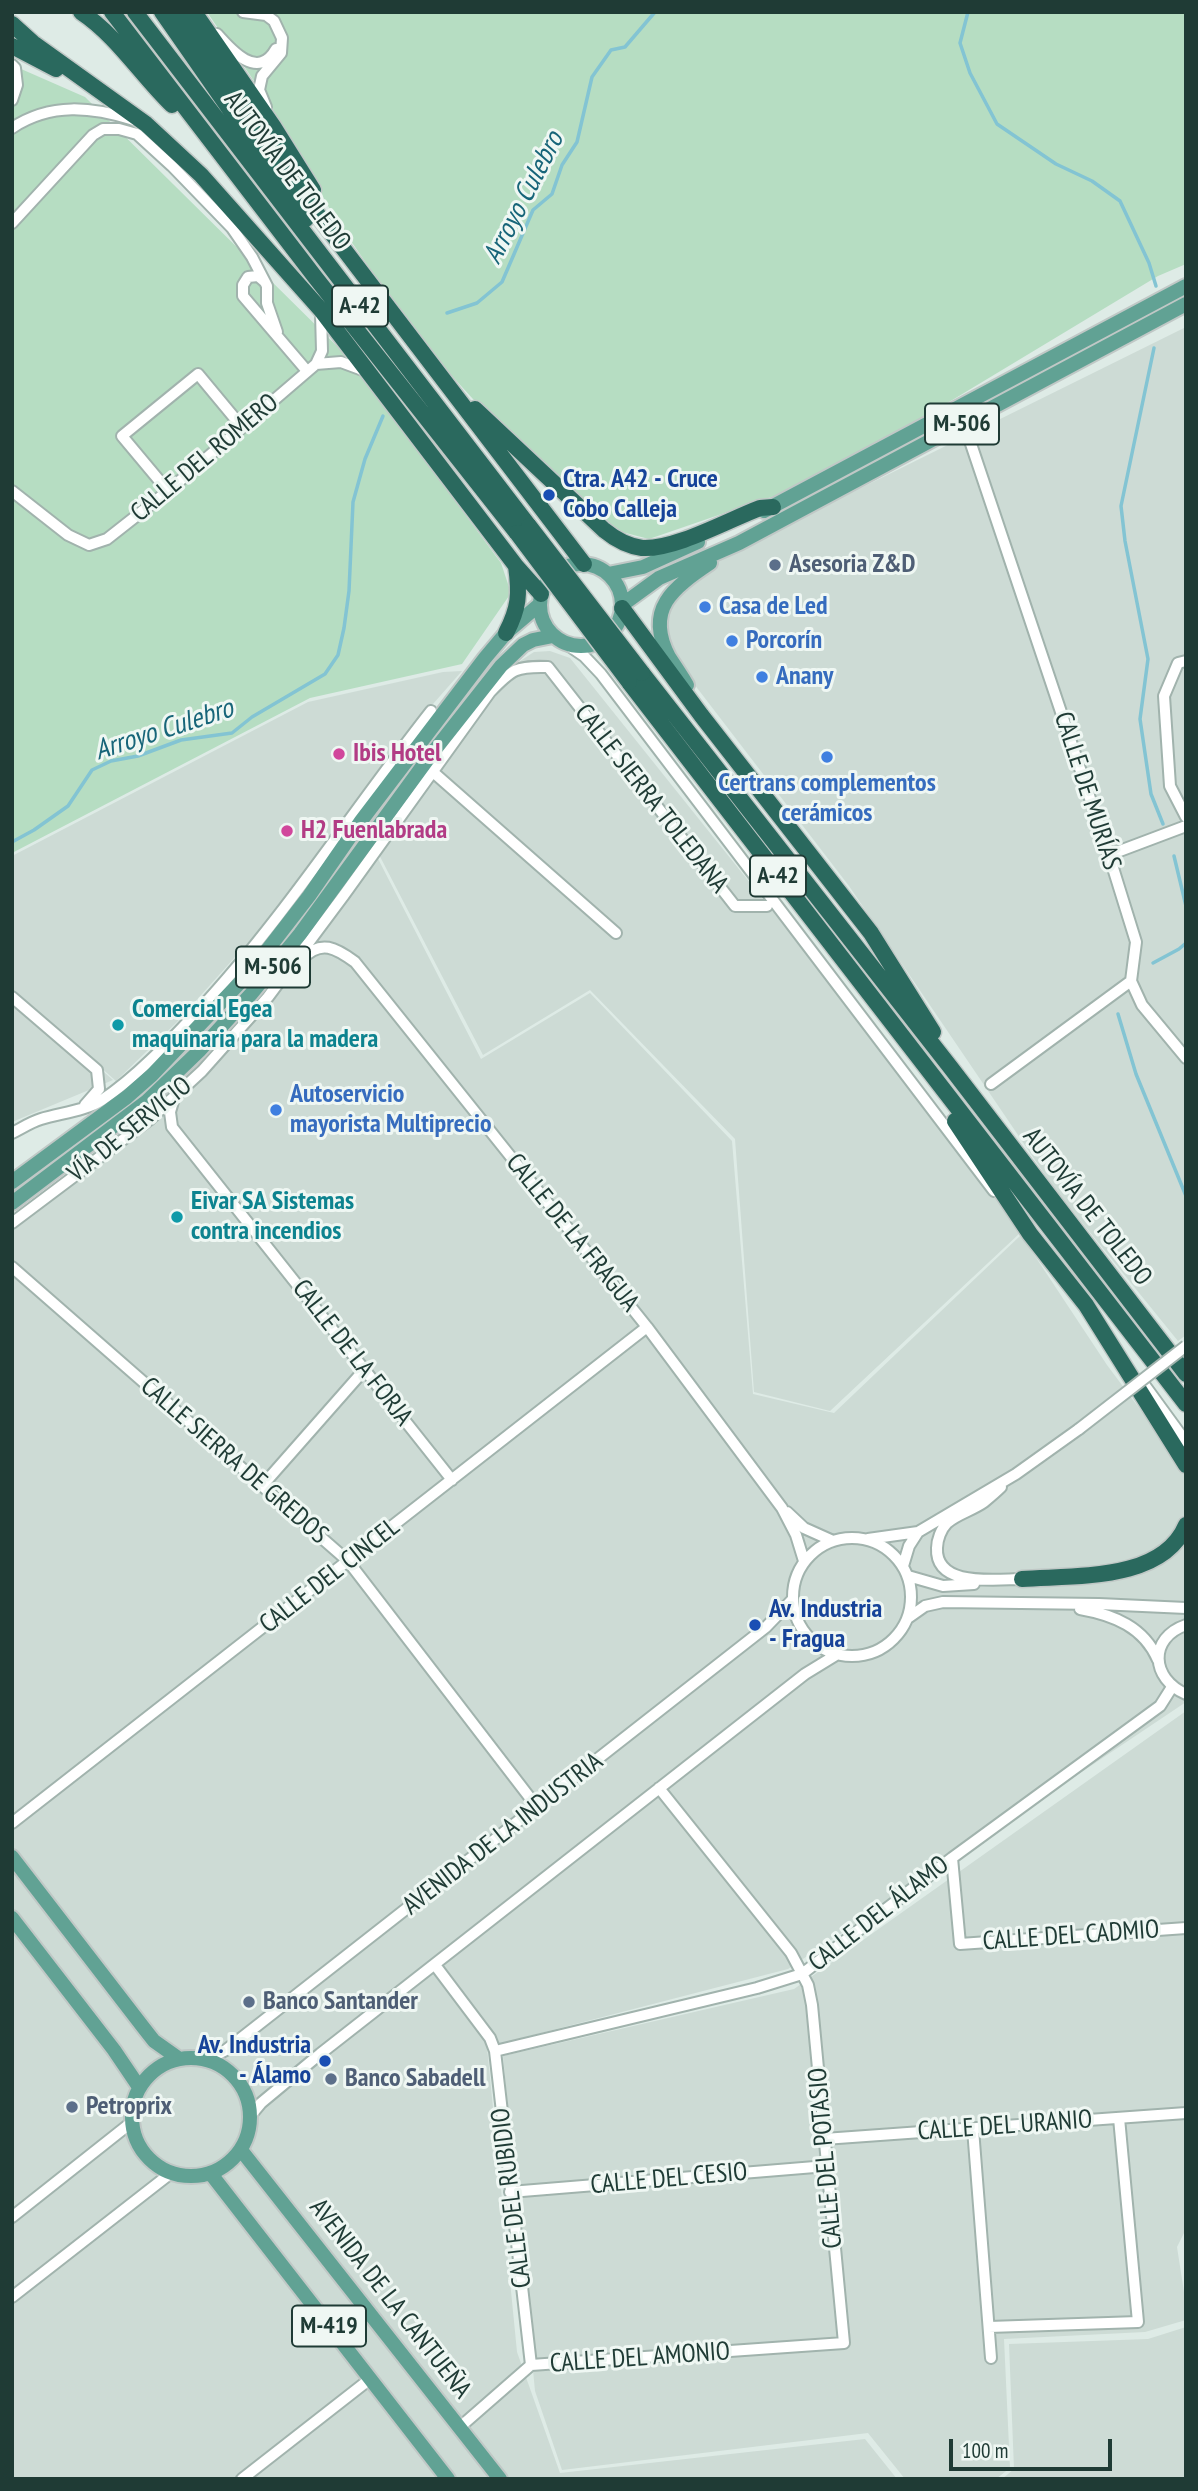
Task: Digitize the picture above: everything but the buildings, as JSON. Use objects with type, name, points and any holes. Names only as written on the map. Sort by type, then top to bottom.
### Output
[{"type":"highway","name":"AUTOVÍA DE TOLEDO","points":[[112,12],[315,277],[527,527]]},
{"type":"highway","name":"AUTOVÍA DE TOLEDO","points":[[135,12],[527,527]]},
{"type":"highway","points":[[162,12],[304,217],[527,527],[640,673]]},
{"type":"highway","points":[[181,12],[320,218],[584,564]]},
{"type":"highway","points":[[196,12],[273,126],[324,209],[342,245]]},
{"type":"highway","points":[[84,14],[131,58],[159,92],[205,135]]},
{"type":"highway","points":[[12,24],[146,124],[201,175],[321,310],[541,599]]},
{"type":"highway","points":[[12,46],[107,97]]},
{"type":"highway","points":[[192,86],[209,99],[304,217]]},
{"type":"highway","points":[[437,373],[604,530],[624,543],[641,548],[657,547],[685,539],[751,512],[773,507]]},
{"type":"highway","name":"A-42","points":[[527,527],[951,1068]]},
{"type":"highway","points":[[506,634],[519,601],[516,566]]},
{"type":"highway","points":[[622,606],[701,715],[871,933],[927,1021],[951,1068]]},
{"type":"highway","name":"A-42","points":[[640,673],[928,1070],[1186,1404]]},
{"type":"highway","name":"AUTOVÍA DE TOLEDO","points":[[951,1068],[1186,1374]]},
{"type":"highway","points":[[928,1070],[951,1115],[1030,1234],[1086,1305],[1186,1465]]},
{"type":"highway","points":[[1022,1579],[1122,1571],[1143,1565],[1175,1544],[1186,1525]]},
{"type":"main road","name":"M-506","points":[[608,574],[643,567],[773,507],[1186,286]]},
{"type":"main road","name":"M-506","points":[[12,1203],[147,1101],[199,1051],[251,994],[300,934],[414,776],[488,688],[500,666],[523,645],[533,640],[559,639],[578,646],[603,640],[619,620],[622,606],[659,578],[739,543],[1186,304]]},
{"type":"main road","points":[[701,715],[668,654],[659,621],[663,606],[681,582],[739,543]]},
{"type":"main road","name":"M-506","points":[[12,1182],[127,1097],[152,1075],[251,971],[485,658],[541,599],[547,582],[557,571],[570,565],[584,564]]},
{"type":"main road","points":[[584,564],[597,567],[608,574],[618,588],[622,606]]},
{"type":"main road","points":[[541,599],[543,621],[559,639]]},
{"type":"main road","points":[[12,1857],[143,2027],[155,2041],[178,2059]]},
{"type":"main road","points":[[12,1918],[128,2068],[139,2087]]},
{"type":"main road","points":[[178,2059],[208,2059],[225,2067],[238,2080],[247,2096],[251,2115],[249,2133],[241,2150],[228,2164],[211,2174],[191,2177],[171,2173],[152,2162],[138,2144],[132,2123],[133,2104],[139,2087],[156,2069],[178,2059]]},
{"type":"main road","name":"AVENIDA DE LA CANTUEÑA","points":[[241,2150],[500,2479]]},
{"type":"main road","name":"M-419","points":[[211,2174],[449,2479]]},
{"type":"street","points":[[196,12],[236,55],[246,61],[260,62],[272,55],[282,38]]},
{"type":"street","points":[[243,12],[266,15],[274,21],[282,38],[281,53],[262,76],[259,90],[273,126]]},
{"type":"street","points":[[12,65],[15,68],[17,85],[12,100]]},
{"type":"street","points":[[12,128],[21,122],[55,111],[80,108],[104,111],[146,124]]},
{"type":"street","points":[[13,220],[93,135],[103,130],[137,134],[224,219],[252,257],[265,282],[267,303],[276,332]]},
{"type":"street","points":[[265,282],[258,276],[248,278],[243,285],[243,296],[312,367]]},
{"type":"street","points":[[312,367],[322,351],[321,310]]},
{"type":"street","points":[[312,367],[341,362],[368,372]]},
{"type":"street","name":"CALLE DEL ROMERO","points":[[12,491],[68,535],[89,545],[107,539],[168,491],[312,367]]},
{"type":"street","points":[[168,491],[122,436],[198,374],[242,427]]},
{"type":"street","name":"CALLE DE MURÍAS","points":[[969,438],[1136,942],[1130,981]]},
{"type":"street","points":[[559,639],[584,656],[601,674],[832,976],[943,1127],[1030,1234]]},
{"type":"street","points":[[1182,662],[1164,696],[1170,786],[1186,817]]},
{"type":"street","name":"VÍA DE SERVICIO","points":[[12,1223],[149,1120],[202,1071],[268,997],[433,772],[488,688],[523,666],[548,667]]},
{"type":"street","name":"CALLE SIERRA TOLEDANA","points":[[548,667],[735,906],[767,906]]},
{"type":"street","name":"VÍA DE SERVICIO","points":[[12,1133],[37,1121],[102,1100],[139,1070],[225,982],[271,926],[385,770],[432,711]]},
{"type":"street","points":[[433,772],[616,933]]},
{"type":"street","points":[[1109,855],[1186,826]]},
{"type":"street","name":"CALLE DE LA FRAGUA","points":[[268,997],[310,951],[325,946],[339,950],[355,962],[647,1326],[782,1508],[796,1535],[804,1562]]},
{"type":"street","points":[[991,1084],[1130,981],[1142,1005],[1186,1058]]},
{"type":"street","points":[[12,997],[97,1070],[99,1089],[80,1108]]},
{"type":"street","points":[[149,1120],[172,1126],[170,1112],[175,1096]]},
{"type":"street","name":"CALLE DE LA FORJA","points":[[172,1126],[453,1480]]},
{"type":"street","name":"CALLE SIERRA DE GREDOS","points":[[12,1266],[348,1562],[537,1807]]},
{"type":"street","points":[[1086,1305],[1186,1442]]},
{"type":"street","name":"CALLE DEL CINCEL","points":[[12,1823],[647,1326]]},
{"type":"street","points":[[1186,1346],[1016,1474],[918,1532],[867,1539],[850,1538],[833,1541],[817,1549],[804,1562],[795,1580],[792,1600],[796,1618],[805,1635],[819,1647],[836,1655],[856,1657],[872,1654],[892,1643],[908,1618],[925,1606],[943,1602],[1186,1608]]},
{"type":"street","points":[[262,1486],[365,1369]]},
{"type":"street","points":[[1016,1474],[984,1502],[946,1524],[939,1535],[937,1548],[938,1560],[952,1575],[966,1578],[1022,1579]]},
{"type":"street","name":"CALLE DE LA FRAGUA","points":[[782,1508],[804,1528],[833,1541]]},
{"type":"street","points":[[908,1618],[912,1592],[906,1571],[909,1546],[918,1532]]},
{"type":"street","points":[[867,1539],[887,1549],[906,1571],[943,1586],[1022,1579]]},
{"type":"street","name":"AVENIDA DE LA INDUSTRIA","points":[[208,2059],[226,2050],[537,1807],[766,1627],[792,1600]]},
{"type":"street","points":[[1053,1605],[1101,1613],[1128,1624],[1152,1645],[1162,1675],[1172,1688],[1186,1694]]},
{"type":"street","points":[[1158,1660],[1161,1645],[1170,1633],[1186,1625]]},
{"type":"street","points":[[251,2115],[261,2102],[286,2081],[805,1674],[836,1655]]},
{"type":"street","name":"CALLE DEL ÁLAMO","points":[[495,2051],[757,1988],[802,1974],[952,1858],[1160,1706],[1172,1688]]},
{"type":"street","name":"CALLE DEL POTASIO","points":[[659,1788],[791,1953],[808,1985],[844,2343]]},
{"type":"street","name":"CALLE DEL CADMIO","points":[[952,1858],[960,1944],[1186,1928]]},
{"type":"street","name":"CALLE DEL RUBIDIO","points":[[435,1965],[490,2038],[495,2051],[531,2365]]},
{"type":"street","name":"CALLE DEL URANIO","points":[[824,2139],[1186,2113]]},
{"type":"street","points":[[989,2327],[1138,2322],[1119,2118]]},
{"type":"street","points":[[12,2217],[132,2123]]},
{"type":"street","points":[[973,2129],[991,2358]]},
{"type":"street","name":"CALLE DEL CESIO","points":[[510,2192],[827,2166]]},
{"type":"street","points":[[12,2297],[171,2173]]},
{"type":"street","name":"CALLE DEL AMONIO","points":[[460,2427],[531,2365],[844,2343]]},
{"type":"street","points":[[242,2479],[370,2378]]},
{"type":"shaded area","points":[[1186,327],[1186,1335],[1178,1341],[1054,1188],[849,886],[658,637],[657,605],[675,580]]},
{"type":"shaded area","points":[[550,651],[570,658],[1003,1199],[1020,1233],[830,1411],[754,1392],[735,1139],[590,990],[483,1055],[374,845],[500,674],[534,652]]},
{"type":"shaded area","points":[[462,671],[404,737],[269,919],[177,1022],[116,1081],[12,989],[12,856],[308,702],[443,672]]},
{"type":"shaded area","points":[[372,847],[481,1059],[590,993],[732,1141],[753,1394],[834,1413],[1021,1235],[1107,1365],[1186,1471],[1186,1702],[788,1969],[487,2047],[517,2352],[560,2473],[865,2439],[897,2479],[12,2479],[12,1218],[154,1106],[260,996]]},
{"type":"shaded area","points":[[12,991],[113,1080],[12,1122]]},
{"type":"shaded area","points":[[1186,1711],[1186,2229],[1177,2247],[1186,2320],[1145,2332],[1004,2339],[1010,2468],[996,2479],[905,2479],[868,2433],[562,2470],[535,2391],[503,2056],[794,1989]]},
{"type":"shaded area","points":[[1186,2327],[1186,2479],[1002,2479],[1014,2469],[1009,2344],[1148,2339]]},
{"type":"green space","points":[[207,12],[1186,12],[1186,264],[1158,276],[891,437],[777,495],[649,539],[618,531],[483,410],[420,341],[335,218],[271,106]]},
{"type":"green space","points":[[12,65],[85,97],[350,359],[501,563],[511,593],[462,664],[310,698],[12,853]]},
{"type":"waterway","name":"Arroyo Culebro","points":[[447,313],[477,303],[502,282],[533,210],[552,194],[562,165],[577,142],[592,77],[611,50],[625,47],[655,12]]},
{"type":"waterway","points":[[968,12],[960,43],[970,73],[997,124],[1056,164],[1092,181],[1120,201],[1149,263],[1156,286]]},
{"type":"waterway","points":[[1154,348],[1121,506],[1125,541],[1148,659],[1140,719],[1151,794],[1163,824]]},
{"type":"waterway","name":"Arroyo Culebro","points":[[12,842],[68,806],[92,770],[111,761],[138,756],[181,740],[232,733],[252,717],[325,674],[338,655],[344,628],[349,591],[353,502],[365,459],[383,416]]},
{"type":"waterway","points":[[1174,856],[1186,906]]},
{"type":"waterway","points":[[1153,963],[1186,943]]},
{"type":"waterway","points":[[1118,1014],[1136,1074],[1186,1196]]},
{"type":"place","name":"Ctra. A42 - Cruce Cobo Calleja","points":[[549,495]]},
{"type":"place","name":"Asesoria Z&D","points":[[775,565]]},
{"type":"place","name":"Casa de Led","points":[[705,607]]},
{"type":"place","name":"Porcorín","points":[[732,641]]},
{"type":"place","name":"Anany","points":[[762,677]]},
{"type":"place","name":"Ibis Hotel","points":[[339,754]]},
{"type":"place","name":"Certrans complementos cerámicos","points":[[827,757]]},
{"type":"place","name":"H2 Fuenlabrada","points":[[287,831]]},
{"type":"place","name":"Comercial Egea maquinaria para la madera","points":[[118,1025]]},
{"type":"place","name":"Autoservicio mayorista Multiprecio","points":[[276,1110]]},
{"type":"place","name":"Eivar SA Sistemas contra incendios","points":[[177,1217]]},
{"type":"place","name":"Av. Industria - Fragua","points":[[755,1625]]},
{"type":"place","name":"Banco Santander","points":[[249,2002]]},
{"type":"place","name":"Av. Industria - Álamo","points":[[325,2061]]},
{"type":"place","name":"Banco Sabadell","points":[[331,2079]]},
{"type":"place","name":"Petroprix","points":[[72,2107]]}]
